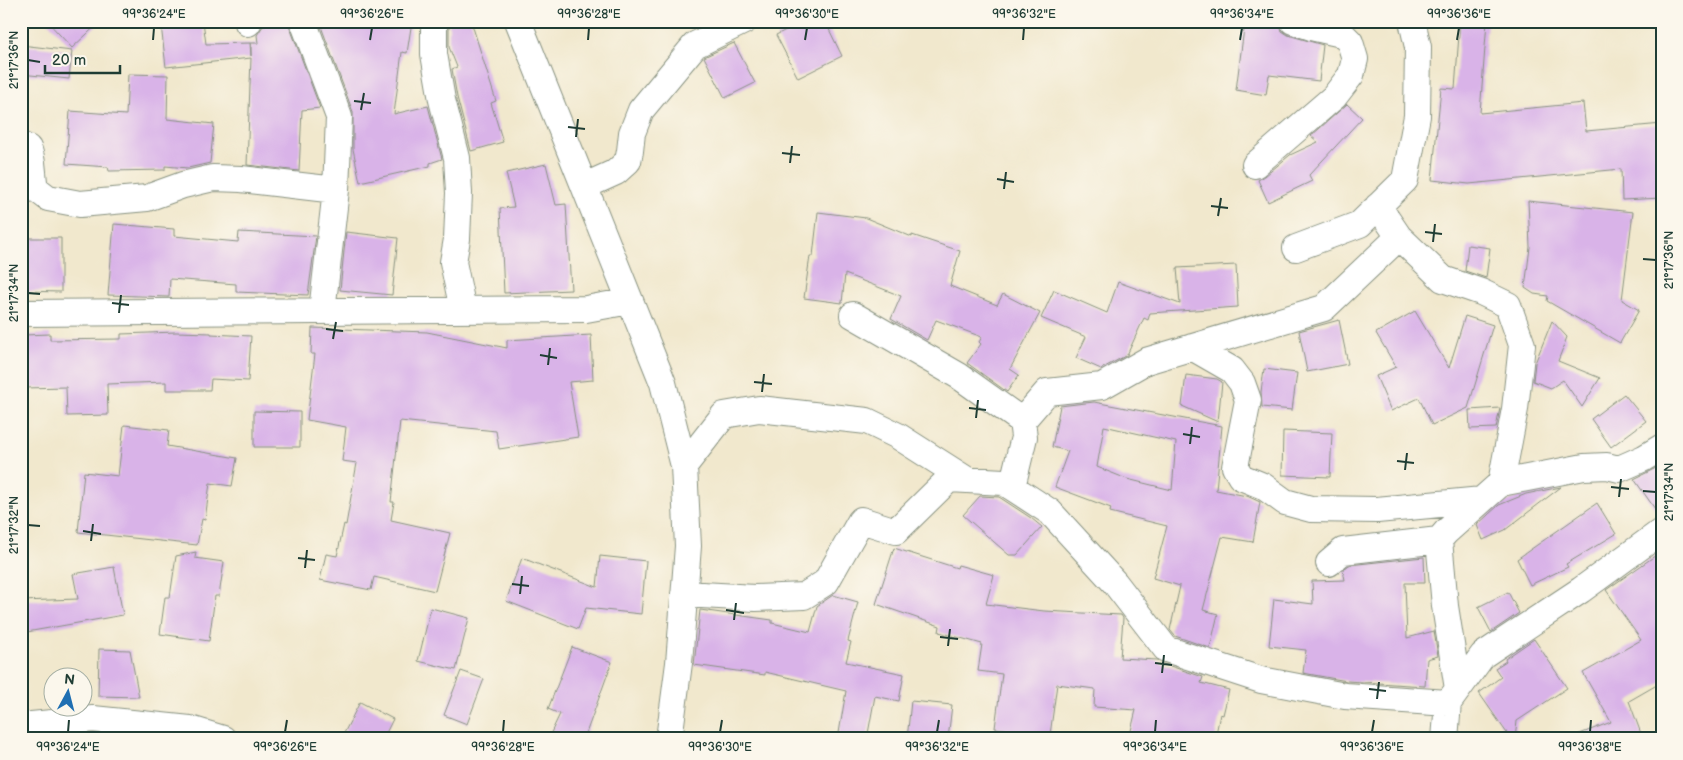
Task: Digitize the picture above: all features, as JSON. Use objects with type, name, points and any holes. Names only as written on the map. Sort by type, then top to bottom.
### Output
[{"type":"street","points":[[303,21],[339,117],[336,190],[322,311]]},
{"type":"street","points":[[434,21],[434,54],[442,100],[457,158],[459,193],[457,239],[453,262],[463,310]]},
{"type":"street","points":[[518,21],[663,383],[684,466],[688,546],[680,663],[669,739]]},
{"type":"street","points":[[585,186],[616,172],[628,161],[632,133],[641,110],[695,45],[744,21]]},
{"type":"street","points":[[1255,164],[1334,97],[1351,75],[1355,59],[1350,42],[1342,34],[1293,21]]},
{"type":"street","points":[[1296,248],[1360,224],[1405,180],[1417,116],[1418,47],[1412,21]]},
{"type":"street","points":[[21,145],[28,148],[33,157],[32,173],[35,188],[48,198],[80,204],[147,198],[183,185],[213,178],[241,179],[336,190]]},
{"type":"street","points":[[1378,206],[1399,237],[1443,279],[1481,292],[1508,305],[1522,345],[1515,409],[1501,483]]},
{"type":"street","points":[[1022,421],[1047,392],[1102,386],[1146,361],[1324,308],[1399,237]]},
{"type":"street","points":[[21,313],[586,309],[630,301]]},
{"type":"street","points":[[852,315],[958,376],[1022,421],[1024,437],[1012,487]]},
{"type":"street","points":[[1192,347],[1232,370],[1242,383],[1248,400],[1235,467],[1241,477],[1263,486],[1285,502],[1311,509],[1377,510],[1482,500]]},
{"type":"street","points":[[684,466],[724,415],[759,409],[867,422],[898,436],[967,480]]},
{"type":"street","points":[[1445,739],[1453,696],[1440,540],[1446,532],[1501,483],[1584,467],[1607,466],[1619,470],[1644,458],[1662,446]]},
{"type":"street","points":[[684,594],[755,598],[804,596],[826,582],[861,520],[896,532],[950,479],[1004,482],[1050,512],[1115,583],[1166,649],[1261,680],[1345,696],[1453,696]]},
{"type":"street","points":[[1453,696],[1483,655],[1581,590],[1662,531]]},
{"type":"street","points":[[1329,563],[1343,551],[1440,540]]},
{"type":"street","points":[[21,726],[93,720],[190,729],[223,739]]},
{"type":"building","points":[[47,21],[101,21],[72,48]]},
{"type":"building","points":[[203,21],[206,44],[250,43],[251,56],[251,43],[258,43],[257,35],[263,26],[288,22],[320,108],[302,110],[299,171],[247,165],[251,58],[166,67],[161,25]]},
{"type":"building","points":[[319,21],[412,21],[407,53],[402,52],[394,114],[428,106],[442,159],[430,163],[430,166],[360,182],[353,149],[353,112]]},
{"type":"building","points":[[449,21],[471,21],[496,101],[491,103],[503,142],[471,151],[452,69],[457,67],[449,47]]},
{"type":"building","points":[[804,21],[825,21],[842,56],[798,78],[776,35]]},
{"type":"building","points":[[1245,21],[1278,21],[1282,31],[1288,35],[1323,45],[1319,81],[1269,75],[1266,95],[1236,90]]},
{"type":"building","points":[[1460,21],[1487,21],[1480,113],[1583,103],[1586,131],[1662,124],[1662,198],[1622,200],[1621,169],[1469,184],[1432,180],[1441,88],[1455,89]]},
{"type":"building","points":[[734,43],[755,83],[725,98],[704,57]]},
{"type":"building","points":[[21,45],[72,51],[69,79],[21,74]]},
{"type":"building","points":[[128,74],[168,75],[167,119],[214,124],[210,163],[188,168],[165,166],[165,170],[109,171],[108,167],[66,164],[70,111],[126,115]]},
{"type":"building","points":[[1347,104],[1362,118],[1309,175],[1312,181],[1268,202],[1258,180],[1290,155],[1318,142],[1311,136]]},
{"type":"building","points":[[546,164],[556,205],[566,204],[571,290],[504,293],[500,208],[514,207],[506,173]]},
{"type":"building","points":[[1528,201],[1633,212],[1622,300],[1639,310],[1620,343],[1547,301],[1548,296],[1534,294],[1525,288],[1530,247]]},
{"type":"building","points":[[818,212],[866,218],[912,237],[912,235],[960,251],[950,286],[997,305],[1003,294],[1040,313],[1010,369],[1019,375],[1007,392],[967,363],[981,344],[979,342],[982,337],[936,320],[927,340],[891,319],[901,296],[845,274],[842,303],[804,298],[810,256],[813,256]]},
{"type":"building","points":[[114,224],[174,229],[174,236],[238,242],[239,232],[316,236],[308,295],[236,292],[236,284],[170,279],[169,297],[108,295]]},
{"type":"building","points":[[346,232],[398,238],[392,295],[340,290]]},
{"type":"building","points":[[21,238],[61,238],[61,292],[21,291]]},
{"type":"building","points":[[1468,245],[1490,248],[1486,278],[1465,271]]},
{"type":"building","points":[[1236,265],[1238,307],[1150,313],[1148,320],[1144,318],[1127,355],[1101,369],[1076,358],[1086,337],[1041,318],[1054,290],[1107,313],[1118,282],[1180,304],[1177,268]]},
{"type":"building","points":[[1415,311],[1449,368],[1465,316],[1493,325],[1468,408],[1432,425],[1419,398],[1391,411],[1376,376],[1396,367],[1376,333]]},
{"type":"building","points":[[1339,320],[1348,364],[1307,372],[1299,331]]},
{"type":"building","points":[[1552,321],[1567,337],[1558,361],[1600,378],[1582,407],[1563,380],[1551,388],[1533,381],[1535,363]]},
{"type":"building","points":[[312,328],[427,332],[507,348],[507,340],[591,335],[593,380],[569,382],[578,437],[499,449],[496,431],[400,421],[391,502],[394,502],[391,520],[450,533],[435,591],[374,577],[371,590],[320,580],[326,554],[337,556],[344,524],[346,525],[357,463],[342,461],[346,427],[307,420],[315,354],[311,354]]},
{"type":"building","points":[[176,332],[251,336],[248,381],[211,379],[210,390],[166,390],[166,382],[107,384],[108,415],[67,416],[66,387],[25,388],[24,335],[50,334],[50,340],[121,339],[121,334]]},
{"type":"building","points":[[1264,369],[1297,373],[1292,410],[1262,407],[1261,392]]},
{"type":"building","points":[[1186,375],[1217,379],[1222,382],[1218,422],[1182,406]]},
{"type":"building","points":[[1624,394],[1646,421],[1611,447],[1591,419]]},
{"type":"building","points":[[1094,402],[1222,426],[1216,490],[1247,496],[1260,502],[1253,542],[1222,537],[1203,610],[1218,614],[1210,648],[1175,636],[1170,630],[1180,586],[1153,578],[1167,526],[1110,512],[1111,508],[1055,487],[1068,451],[1052,447],[1060,406]],"holes":[[[1104,426],[1176,442],[1172,490],[1127,479],[1097,467]]]},
{"type":"building","points":[[1500,408],[1496,428],[1470,429],[1469,410]]},
{"type":"building","points":[[254,411],[300,412],[300,447],[254,447]]},
{"type":"building","points":[[124,425],[169,430],[167,446],[237,458],[232,486],[210,483],[205,520],[202,519],[197,545],[78,532],[84,472],[118,476]]},
{"type":"building","points":[[1283,431],[1332,433],[1330,477],[1282,475]]},
{"type":"building","points":[[1662,465],[1662,516],[1660,516],[1634,479]]},
{"type":"building","points":[[1561,487],[1505,530],[1483,540],[1477,525],[1499,505],[1526,494]]},
{"type":"building","points":[[980,496],[999,497],[1042,527],[1017,555],[1009,555],[963,515]]},
{"type":"building","points":[[1597,503],[1616,534],[1566,564],[1568,567],[1530,585],[1517,559]]},
{"type":"building","points":[[894,548],[957,568],[958,565],[994,575],[986,604],[1044,611],[1121,615],[1123,618],[1120,658],[1157,660],[1203,677],[1201,683],[1229,690],[1223,715],[1220,714],[1215,739],[1129,739],[1136,710],[1094,707],[1095,689],[1057,684],[1050,735],[995,728],[1002,674],[978,671],[982,644],[939,632],[940,626],[876,604]]},
{"type":"building","points":[[1662,551],[1662,682],[1629,701],[1643,739],[1572,739],[1572,737],[1611,722],[1583,673],[1641,640],[1606,590]]},
{"type":"building","points":[[196,552],[195,558],[224,562],[219,596],[215,596],[209,641],[160,634],[165,597],[170,597],[176,556]]},
{"type":"building","points":[[600,556],[646,561],[641,614],[586,608],[578,629],[506,601],[522,558],[597,587]]},
{"type":"building","points":[[1424,557],[1425,583],[1405,583],[1407,638],[1434,631],[1438,656],[1427,659],[1425,686],[1347,681],[1303,673],[1306,650],[1269,646],[1274,599],[1313,604],[1312,581],[1345,580],[1343,570],[1349,565]]},
{"type":"building","points":[[114,567],[123,615],[21,633],[21,601],[78,599],[73,574]]},
{"type":"building","points":[[1508,592],[1519,613],[1491,632],[1478,607]]},
{"type":"building","points":[[833,595],[858,602],[848,641],[851,642],[846,662],[904,674],[899,701],[875,696],[867,739],[838,739],[846,691],[765,672],[765,675],[694,665],[700,610],[772,620],[772,623],[810,632],[817,606]]},
{"type":"building","points":[[431,608],[469,618],[456,670],[418,661]]},
{"type":"building","points":[[1534,639],[1567,688],[1517,721],[1515,739],[1511,739],[1479,693],[1501,677],[1495,668]]},
{"type":"building","points":[[572,647],[612,662],[584,739],[548,739],[560,714],[548,709]]},
{"type":"building","points":[[99,649],[130,650],[139,697],[98,696]]},
{"type":"building","points":[[461,671],[484,679],[467,724],[444,715]]},
{"type":"building","points":[[911,701],[952,705],[948,739],[907,739]]},
{"type":"building","points":[[360,702],[393,719],[383,739],[341,739]]}]
